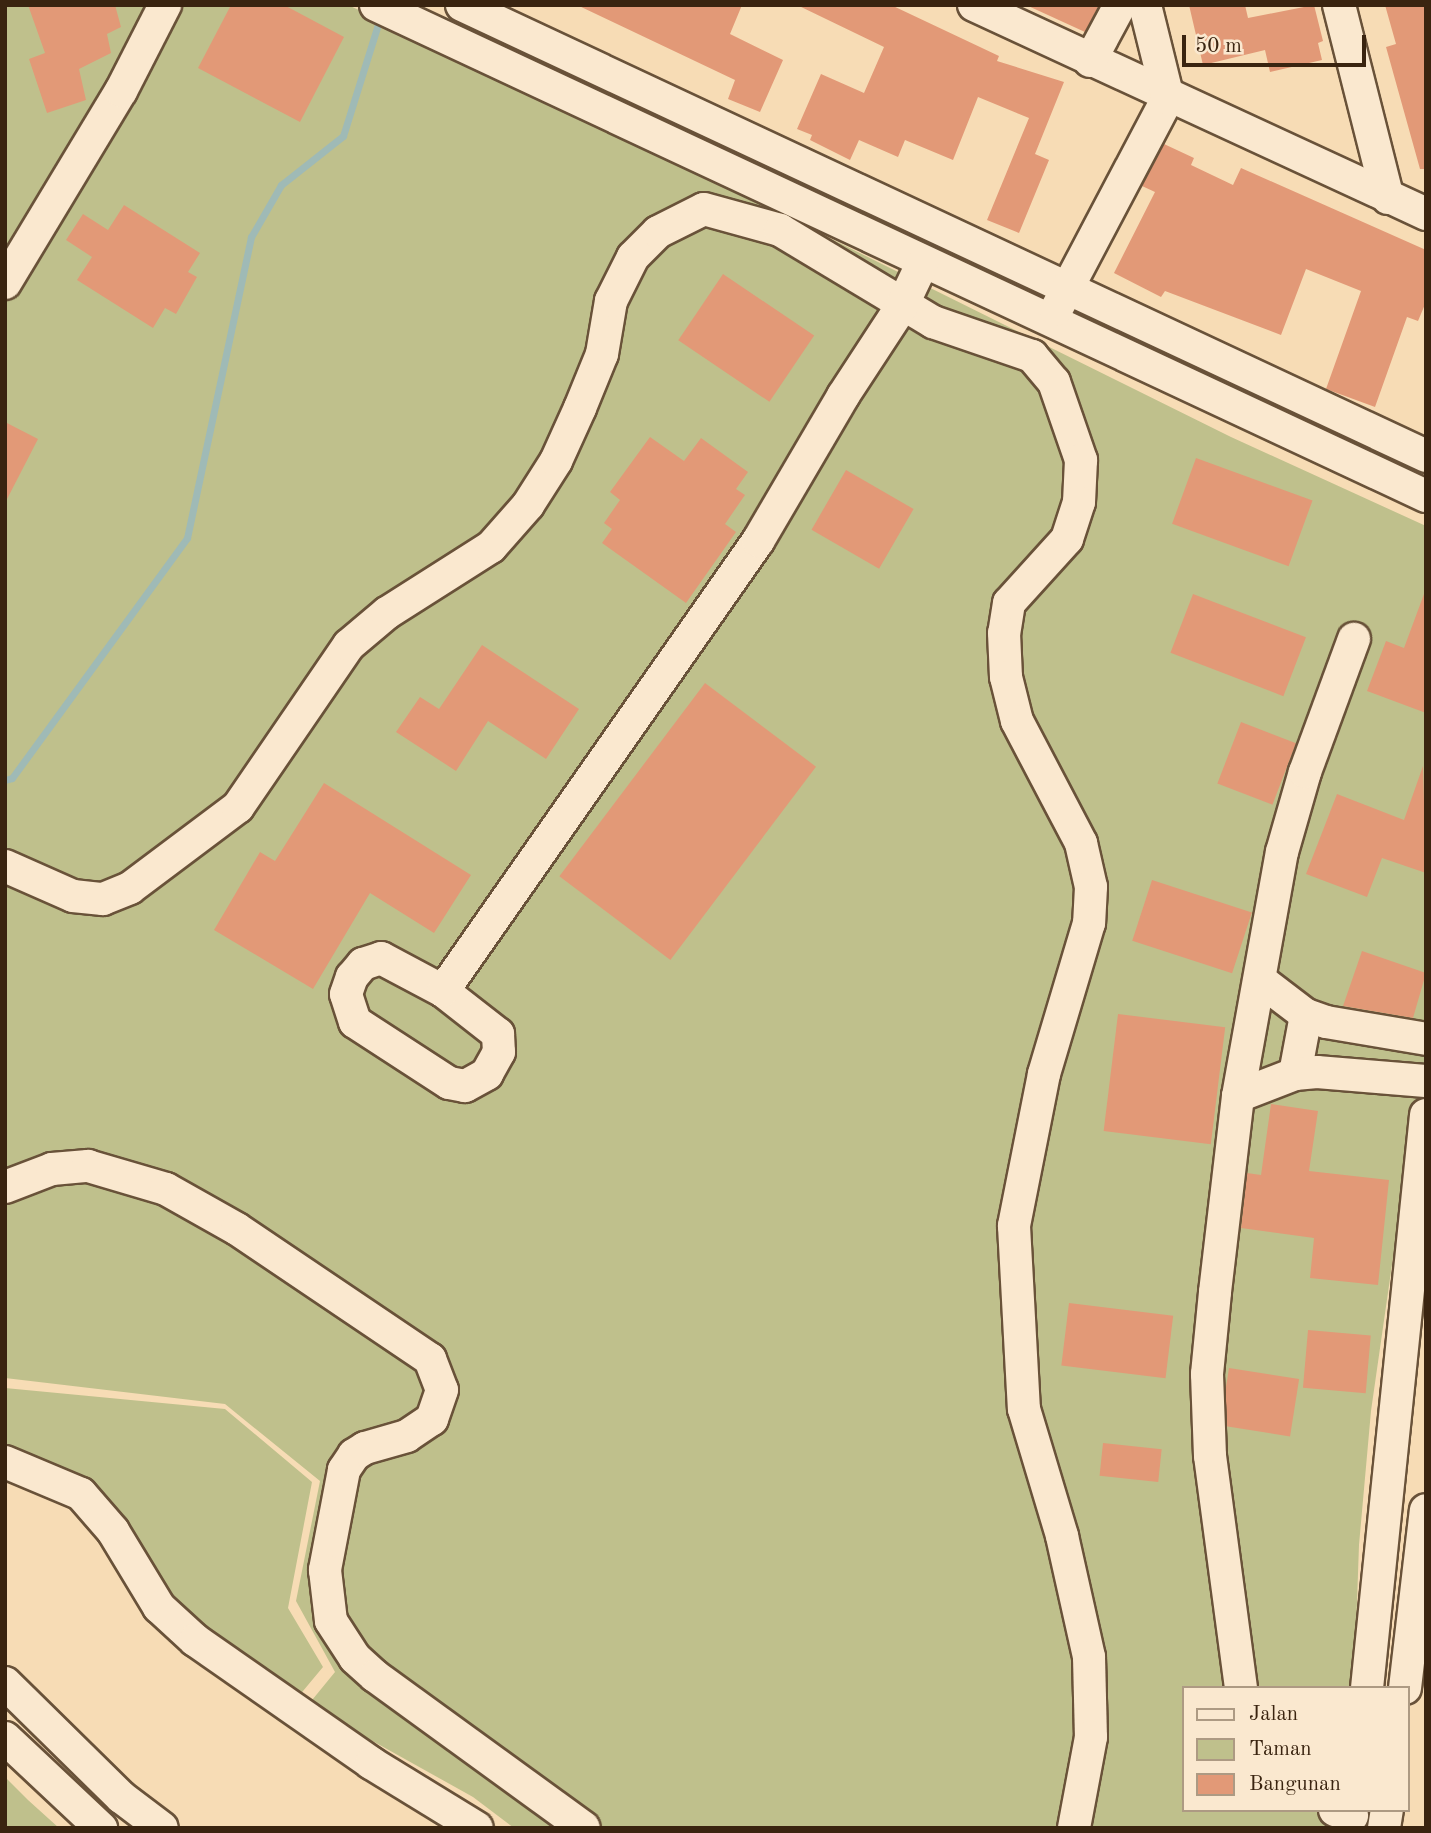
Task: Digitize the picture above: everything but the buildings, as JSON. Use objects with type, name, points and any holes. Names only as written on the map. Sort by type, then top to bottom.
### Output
[{"type":"street","points":[[5,283],[121,91],[165,5]]},
{"type":"street","points":[[376,5],[922,264],[1051,319],[1426,496]]},
{"type":"street","points":[[463,5],[1426,456]]},
{"type":"street","points":[[974,5],[1090,61],[1426,214]]},
{"type":"street","points":[[1090,61],[1120,5]]},
{"type":"street","points":[[1051,319],[1168,97],[1146,5]]},
{"type":"street","points":[[1339,5],[1388,198]]},
{"type":"street","points":[[5,866],[73,896],[103,899],[130,887],[238,807],[349,645],[387,613],[491,547],[528,505],[556,461],[580,408],[602,354],[611,301],[634,257],[658,232],[704,209],[743,217],[780,230],[902,306],[933,322],[1032,356],[1054,382],[1081,460],[1079,502],[1067,539],[1009,603],[1004,633],[1006,677],[1017,721],[1081,843],[1091,887],[1089,923],[1044,1074],[1014,1226],[1024,1409],[1062,1536],[1089,1657],[1091,1737],[1074,1828]]},
{"type":"street","points":[[443,991],[758,541],[843,396],[902,306],[922,264]]},
{"type":"street","points":[[1241,1686],[1216,1523],[1207,1374],[1238,1096],[1282,852],[1305,772],[1354,639]]},
{"type":"street","points":[[381,958],[443,991],[485,1019],[500,1039],[491,1069],[465,1086],[429,1074],[363,1030],[347,1005],[346,994],[356,971],[381,958]]},
{"type":"street","points":[[1261,980],[1306,1015],[1426,1039]]},
{"type":"street","points":[[1295,1074],[1306,1015]]},
{"type":"street","points":[[1238,1096],[1295,1074],[1426,1081]]},
{"type":"street","points":[[1367,1686],[1426,1115]]},
{"type":"street","points":[[5,1187],[52,1169],[88,1166],[166,1189],[237,1229],[430,1359],[442,1390],[432,1419],[407,1436],[365,1448],[354,1455],[344,1471],[325,1570],[327,1602],[337,1634],[355,1658],[584,1828]]},
{"type":"street","points":[[5,1462],[81,1494],[113,1531],[159,1608],[195,1640],[371,1763],[477,1828]]},
{"type":"street","points":[[1406,1686],[1419,1645],[1426,1510]]},
{"type":"street","points":[[5,1684],[121,1797],[162,1828]]},
{"type":"street","points":[[5,1738],[101,1828]]},
{"type":"green space","points":[[5,5],[348,5],[533,91],[1231,437],[1426,526],[1426,1077],[1407,1160],[1371,1411],[1359,1545],[1354,1686],[1182,1686],[1182,1812],[1344,1812],[1343,1828],[514,1828],[473,1797],[308,1705],[335,1672],[296,1601],[320,1481],[225,1404],[5,1378]]},
{"type":"green space","points":[[5,1388],[225,1409],[312,1482],[288,1608],[323,1667],[298,1697],[180,1618],[68,1506],[5,1472]]},
{"type":"green space","points":[[5,1777],[28,1800],[59,1828],[5,1828]]},
{"type":"waterway","points":[[5,780],[12,778],[187,538],[251,237],[281,185],[343,136],[381,15]]}]
